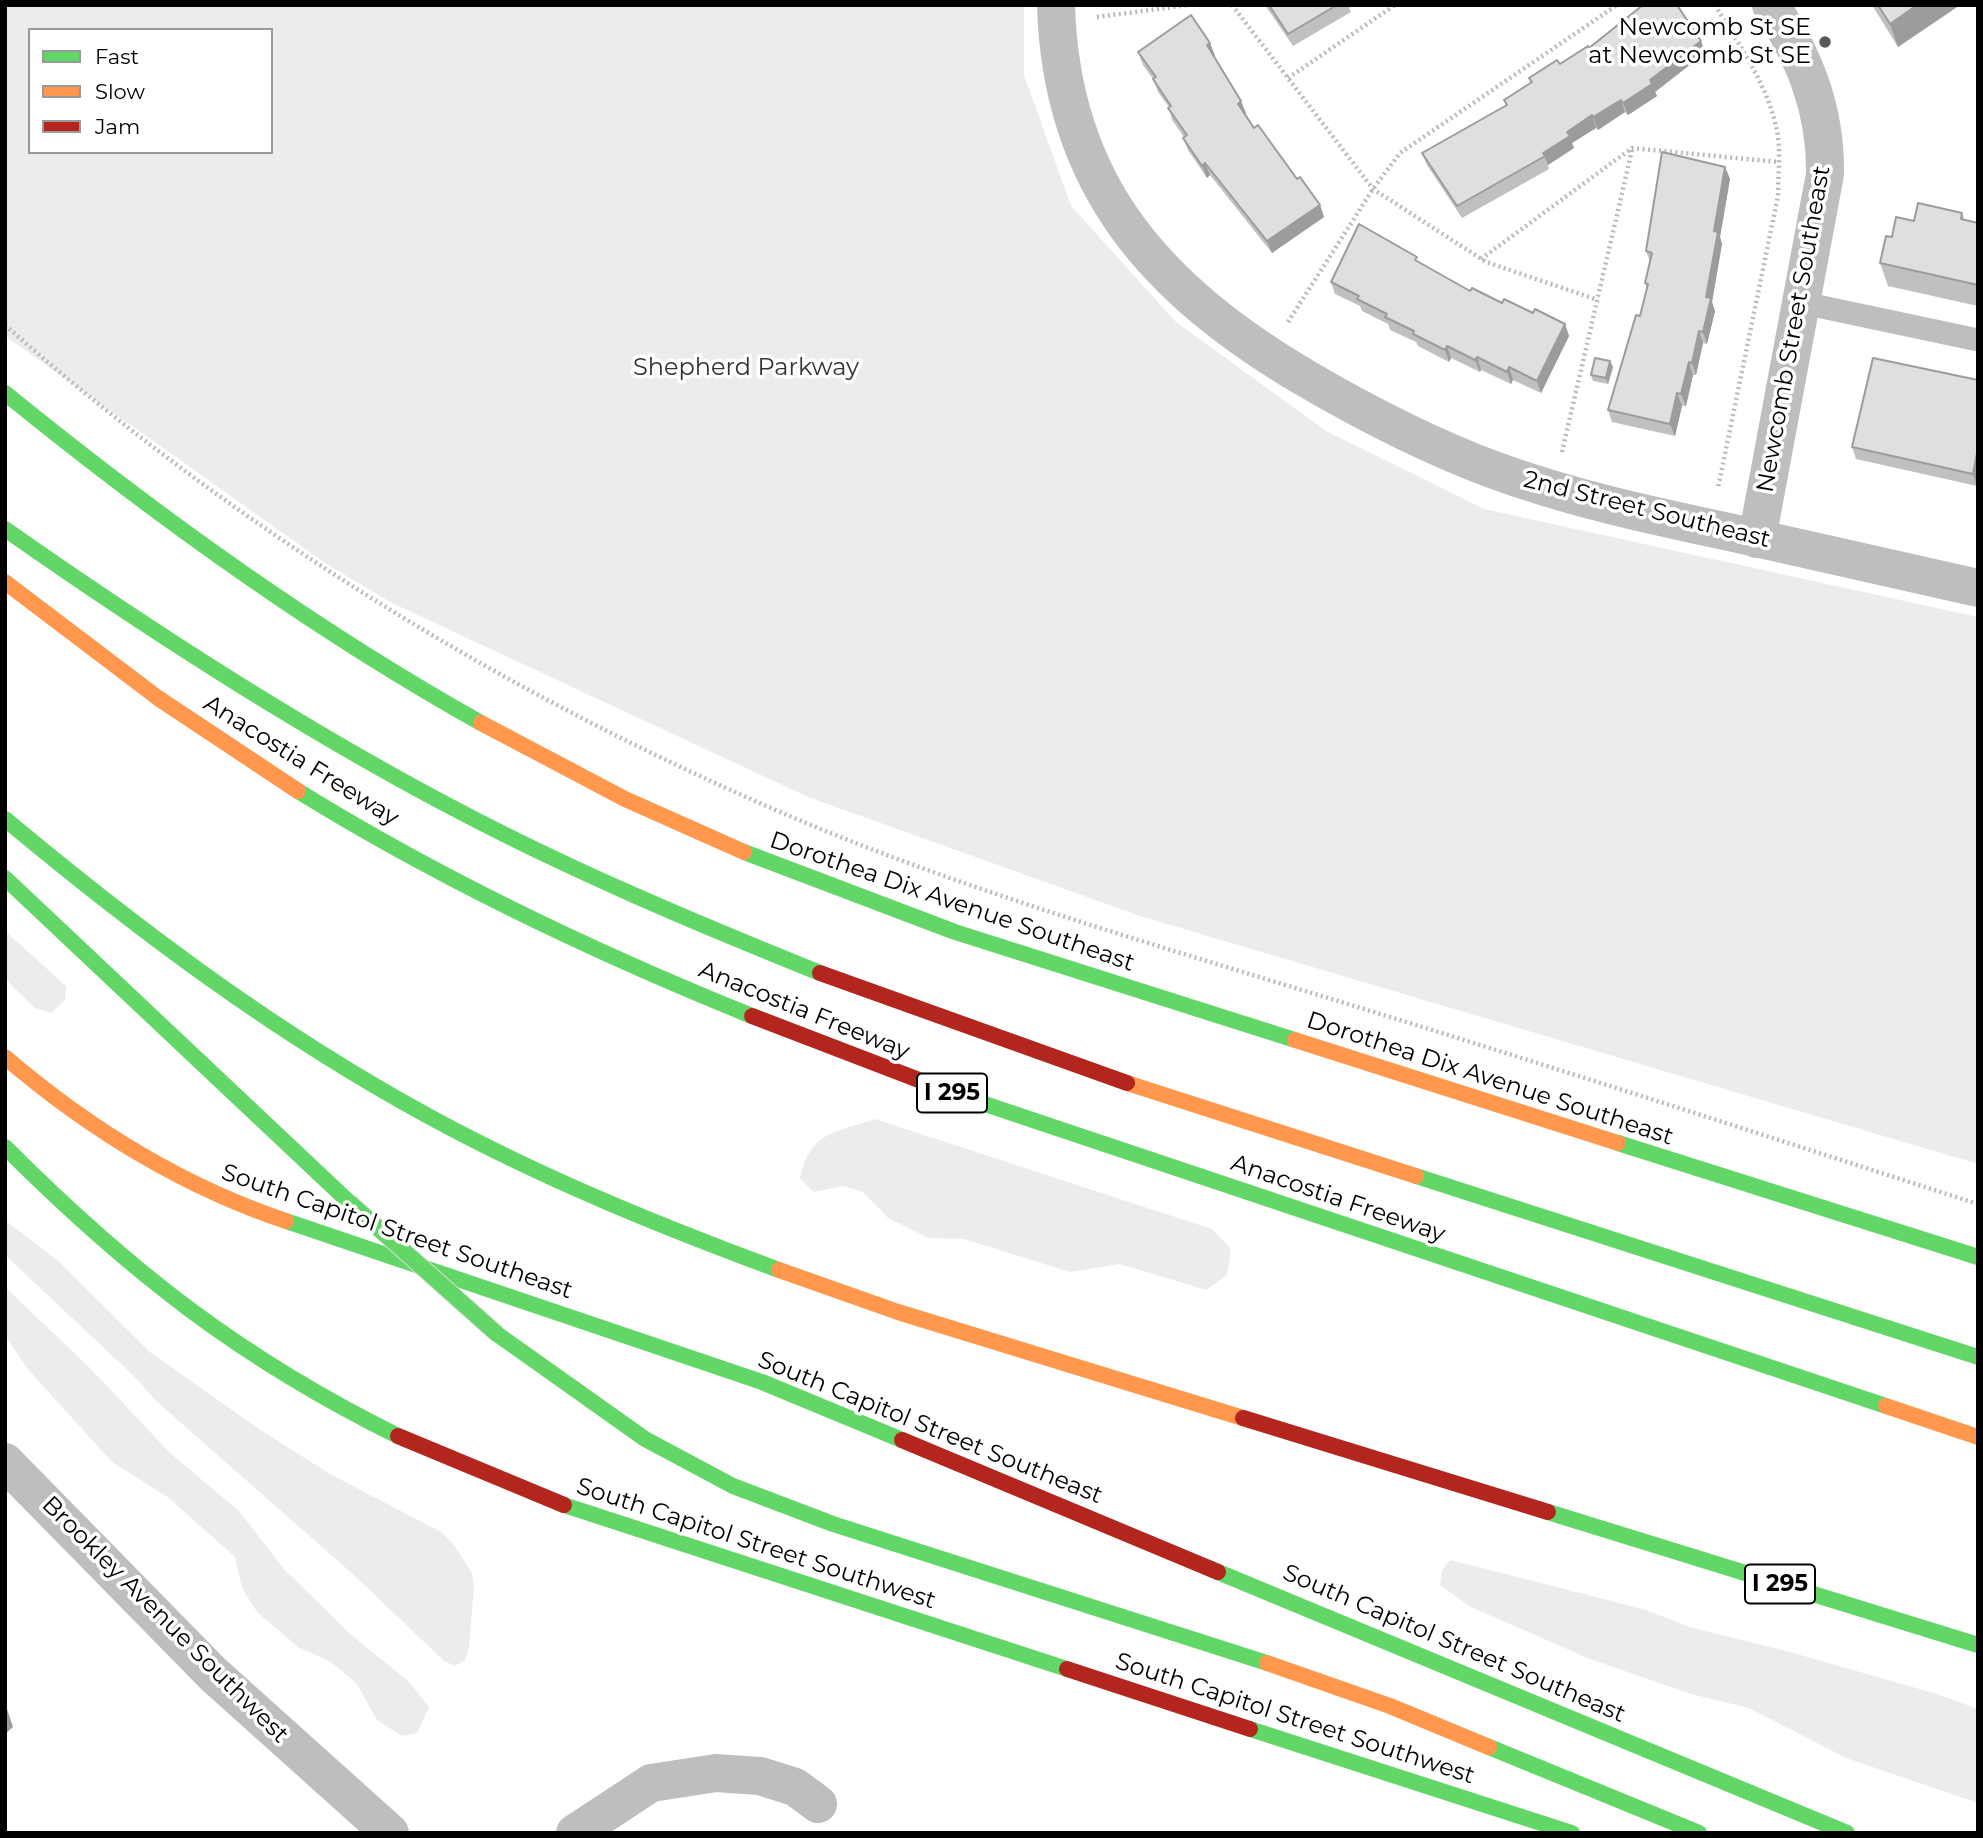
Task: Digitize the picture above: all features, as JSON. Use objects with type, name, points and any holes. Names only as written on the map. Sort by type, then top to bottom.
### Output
[{"type":"main road","name":"Dorothea Dix Avenue Southeast","points":[[5,393],[106,475],[224,562],[403,679],[527,748],[720,842],[856,897],[989,943],[1978,1257]]},
{"type":"main road","points":[[5,529],[182,650],[395,777],[527,845],[727,935],[956,1023],[1222,1114],[1978,1357]]},
{"type":"main road","name":"Anacostia Freeway","points":[[5,582],[102,658],[319,803],[505,905],[637,967],[840,1052],[975,1101],[1978,1437]]},
{"type":"main road","name":"I 295","points":[[5,819],[133,921],[248,1005],[310,1045],[381,1089],[483,1145],[628,1211],[759,1264],[898,1312],[1978,1645]]},
{"type":"main road","points":[[5,878],[350,1203],[497,1334],[600,1410],[645,1439],[733,1486],[833,1524],[1319,1680],[1699,1833]]},
{"type":"main road","name":"South Capitol Street Southeast","points":[[5,1057],[103,1132],[192,1184],[242,1206],[294,1226],[762,1382],[1847,1833]]},
{"type":"main road","name":"South Capitol Street Southwest","points":[[5,1147],[126,1262],[212,1329],[261,1361],[368,1423],[474,1472],[597,1517],[1572,1833]]},
{"type":"street","name":"2nd Street Southeast","points":[[1056,5],[1062,74],[1070,109],[1097,176],[1134,237],[1182,292],[1238,337],[1341,399],[1403,431],[1494,470],[1564,493],[1978,588]]},
{"type":"street","name":"Newcomb Street Southeast","points":[[1757,539],[1824,191],[1825,141],[1809,75],[1795,44],[1771,5]]},
{"type":"street","name":"Brookley Avenue Southwest","points":[[5,1462],[213,1674],[390,1833]]},
{"type":"street","points":[[575,1833],[651,1783],[716,1773],[760,1776],[795,1787],[818,1804]]},
{"type":"lane","points":[[1803,303],[1978,340]]},
{"type":"path","points":[[1095,18],[1188,5]]},
{"type":"path","points":[[1232,5],[1373,189],[1481,259],[1595,299]]},
{"type":"path","points":[[1288,78],[1395,5]]},
{"type":"path","points":[[1288,323],[1373,189],[1400,153],[1617,5]]},
{"type":"path","points":[[1716,5],[1759,78],[1778,132],[1778,196],[1718,488]]},
{"type":"path","points":[[1481,259],[1632,148],[1778,162]]},
{"type":"path","points":[[1561,452],[1632,148]]},
{"type":"path","points":[[1277,315],[1297,329]]},
{"type":"path","points":[[5,325],[149,444],[338,577],[470,657],[598,727],[772,808],[895,856],[1109,929],[1978,1204]]},
{"type":"path","points":[[1549,448],[1573,456]]},
{"type":"path","points":[[1706,486],[1729,491]]},
{"type":"green space","name":"Shepherd Parkway","points":[[5,5],[1024,5],[1024,75],[1071,206],[1176,322],[1326,431],[1484,509],[1978,617],[1978,1164],[1140,916],[808,797],[392,603],[328,565],[5,336]]},
{"type":"green space","points":[[5,931],[66,986],[65,1000],[51,1013],[35,1008],[5,979]]},
{"type":"green space","points":[[875,1119],[1212,1229],[1231,1249],[1227,1275],[1206,1290],[1120,1264],[1070,1272],[964,1239],[929,1238],[888,1218],[863,1192],[843,1186],[813,1192],[800,1178],[811,1151],[818,1142],[836,1131]]},
{"type":"green space","points":[[5,1220],[58,1261],[150,1352],[259,1429],[330,1474],[441,1532],[454,1545],[472,1573],[474,1586],[469,1648],[465,1660],[455,1666],[444,1661],[355,1576],[155,1400],[137,1379],[5,1255]]},
{"type":"green space","points":[[5,1287],[90,1368],[170,1453],[239,1511],[284,1569],[350,1634],[408,1681],[429,1707],[417,1733],[402,1736],[377,1720],[357,1684],[331,1662],[298,1647],[257,1612],[242,1588],[235,1557],[169,1498],[112,1462],[26,1367],[5,1335]]},
{"type":"green space","points":[[1450,1560],[1643,1609],[1693,1628],[1783,1650],[1937,1694],[1978,1709],[1978,1803],[1846,1758],[1749,1708],[1691,1694],[1590,1659],[1471,1607],[1440,1585],[1442,1571]]},
{"type":"building","points":[[1269,5],[1337,5],[1288,34]]},
{"type":"building","points":[[1643,5],[1677,5],[1701,41],[1650,80],[1652,84],[1623,103],[1621,100],[1593,117],[1592,115],[1567,132],[1570,136],[1543,153],[1545,156],[1457,206],[1422,153],[1507,105],[1504,100],[1532,82],[1529,78],[1557,60],[1560,64],[1588,46],[1589,48]]},
{"type":"building","points":[[1878,5],[1917,5],[1890,24]]},
{"type":"building","points":[[1191,15],[1210,43],[1207,45],[1254,128],[1258,125],[1297,179],[1300,177],[1320,205],[1267,241],[1205,163],[1202,166],[1183,138],[1187,135],[1168,108],[1171,106],[1153,79],[1156,77],[1138,52]]},
{"type":"building","points":[[1662,152],[1725,167],[1714,231],[1718,232],[1706,297],[1711,298],[1703,332],[1699,331],[1681,394],[1677,393],[1670,424],[1608,410],[1648,284],[1645,283],[1652,253],[1646,251]]},
{"type":"building","points":[[1918,203],[1962,213],[1961,219],[1978,223],[1978,285],[1880,263],[1886,236],[1892,237],[1896,217],[1914,221]]},
{"type":"building","points":[[1359,224],[1470,291],[1472,288],[1502,303],[1504,299],[1533,313],[1535,309],[1565,324],[1537,381],[1509,367],[1507,372],[1477,357],[1475,360],[1447,346],[1445,350],[1413,334],[1414,331],[1385,317],[1387,314],[1357,299],[1359,296],[1331,282]]},
{"type":"building","points":[[1595,358],[1610,361],[1606,378],[1591,375]]},
{"type":"building","points":[[1873,358],[1978,380],[1978,448],[1973,474],[1852,447]]},
{"type":"traffic: fast","points":[[5,393],[119,483],[235,568],[356,649],[481,723]]},
{"type":"traffic: fast","points":[[5,529],[224,676],[395,777],[589,875],[820,973]]},
{"type":"traffic: fast","points":[[298,791],[408,855],[520,913],[636,967],[752,1016]]},
{"type":"traffic: fast","points":[[5,819],[106,901],[210,979],[263,1016],[373,1085],[472,1139],[558,1181],[779,1270]]},
{"type":"traffic: fast","points":[[744,852],[955,932],[1295,1040]]},
{"type":"traffic: fast","points":[[5,878],[350,1203]]},
{"type":"traffic: fast","points":[[958,1095],[1886,1406]]},
{"type":"traffic: fast","points":[[1618,1143],[1978,1257]]},
{"type":"traffic: fast","points":[[5,1147],[96,1233],[189,1309],[287,1375],[398,1436]]},
{"type":"traffic: fast","points":[[1416,1176],[1978,1357]]},
{"type":"traffic: fast","points":[[350,1203],[497,1334]]},
{"type":"traffic: fast","points":[[286,1221],[762,1382],[902,1440]]},
{"type":"traffic: fast","points":[[497,1334],[645,1439],[733,1486],[833,1524],[1267,1663]]},
{"type":"traffic: fast","points":[[564,1505],[1067,1669]]},
{"type":"traffic: fast","points":[[1548,1512],[1978,1645]]},
{"type":"traffic: fast","points":[[1218,1572],[1847,1833]]},
{"type":"traffic: fast","points":[[1250,1729],[1572,1833]]},
{"type":"traffic: fast","points":[[1489,1747],[1699,1833]]},
{"type":"traffic: slow","points":[[5,582],[158,698],[298,791]]},
{"type":"traffic: slow","points":[[481,723],[625,799],[744,852]]},
{"type":"traffic: slow","points":[[1295,1040],[1618,1143]]},
{"type":"traffic: slow","points":[[5,1057],[69,1108],[138,1152],[210,1191],[286,1221]]},
{"type":"traffic: slow","points":[[1127,1083],[1416,1176]]},
{"type":"traffic: slow","points":[[779,1270],[898,1312],[1243,1418]]},
{"type":"traffic: slow","points":[[1886,1406],[1978,1437]]},
{"type":"traffic: slow","points":[[1267,1663],[1390,1706],[1489,1747]]},
{"type":"traffic: jam","points":[[820,973],[1127,1083]]},
{"type":"traffic: jam","points":[[752,1016],[958,1095]]},
{"type":"traffic: jam","points":[[1243,1418],[1548,1512]]},
{"type":"traffic: jam","points":[[398,1436],[564,1505]]},
{"type":"traffic: jam","points":[[902,1440],[1218,1572]]},
{"type":"traffic: jam","points":[[1067,1669],[1250,1729]]},
{"type":"place","name":"Newcomb St SE at Newcomb St SE","points":[[1825,42]]}]
